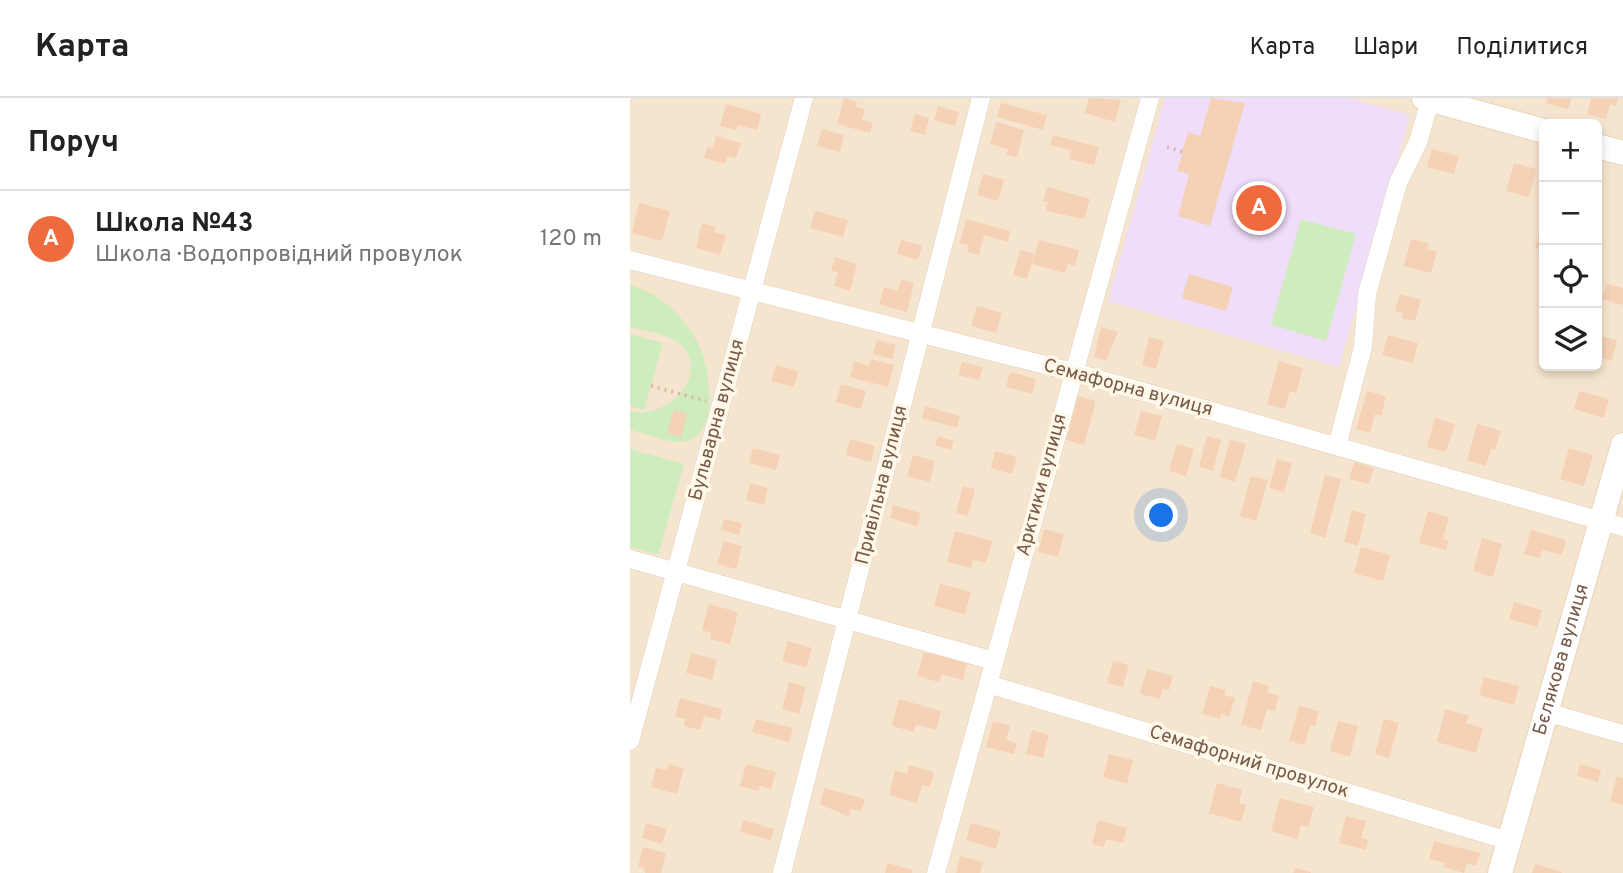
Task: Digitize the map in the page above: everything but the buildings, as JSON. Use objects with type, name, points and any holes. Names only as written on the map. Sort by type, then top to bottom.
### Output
[{"type":"street","name":"Бульварна вулиця","points":[[630,741],[804,98]]},
{"type":"street","name":"Привільна вулиця","points":[[782,873],[981,98]]},
{"type":"street","name":"Арктики вулиця","points":[[936,873],[1150,98]]},
{"type":"street","points":[[1337,446],[1363,347],[1367,294],[1398,183],[1418,142],[1427,99],[1539,130]]},
{"type":"street","points":[[1602,147],[1623,153]]},
{"type":"street","name":"Семафорна вулиця","points":[[630,260],[1073,372],[1612,524]]},
{"type":"street","name":"Бєлякова вулиця","points":[[1500,873],[1546,712],[1612,524],[1623,445]]},
{"type":"street","points":[[630,559],[994,661]]},
{"type":"street","name":"Семафорний провулок","points":[[988,684],[1509,841]]},
{"type":"street","points":[[1546,712],[1623,734]]},
{"type":"path","points":[[1167,147],[1183,152]]},
{"type":"path","points":[[651,386],[721,405]]},
{"type":"shaded area","points":[[630,98],[1623,98],[1623,873],[630,873]]},
{"type":"shaded area","points":[[1165,98],[1349,98],[1410,115],[1339,367],[1108,301]]},
{"type":"green space","points":[[1301,219],[1356,234],[1326,341],[1271,325]]},
{"type":"green space","points":[[630,285],[651,293],[670,307],[686,324],[702,354],[709,384],[708,415],[703,428],[695,437],[682,442],[630,430],[630,411],[644,412],[670,402],[688,382],[691,369],[689,357],[676,341],[657,333],[630,327]]},
{"type":"green space","points":[[630,334],[663,343],[644,410],[630,406]]},
{"type":"green space","points":[[630,449],[684,464],[658,555],[630,547]]},
{"type":"place","name":"Школа №43","points":[[1259,208]]}]
